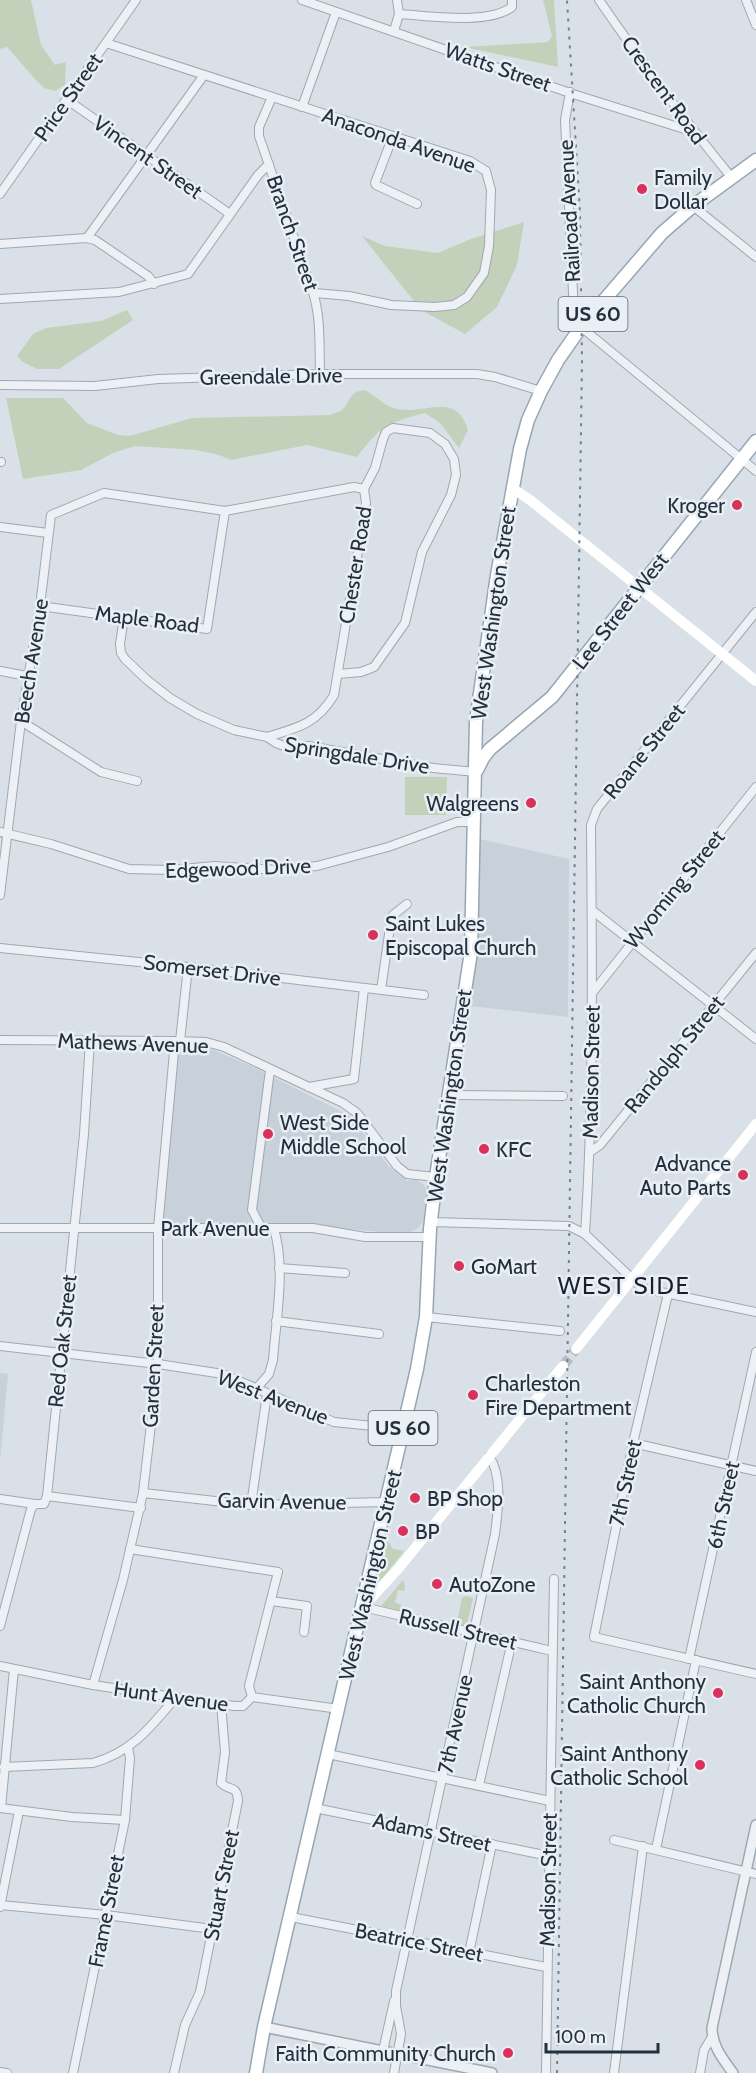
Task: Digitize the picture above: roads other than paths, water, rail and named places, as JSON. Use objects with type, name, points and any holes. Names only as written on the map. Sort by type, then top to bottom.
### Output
[{"type":"main road","name":"West Washington Street","points":[[256,2073],[264,2027],[417,1369],[426,1317],[436,1177],[471,952],[476,721],[497,574],[520,449],[541,391],[558,360],[581,327],[651,244],[693,206],[756,160]]},
{"type":"main road","name":"Lee Street West","points":[[476,772],[490,749],[530,718],[552,697],[756,441]]},
{"type":"main road","points":[[512,488],[756,681]]},
{"type":"main road","points":[[481,690],[480,727],[482,733],[490,739],[508,733]]},
{"type":"main road","points":[[576,1349],[755,1129]]},
{"type":"main road","points":[[363,1607],[398,1569],[563,1366]]},
{"type":"street","name":"Price Street","points":[[0,194],[136,0]]},
{"type":"street","name":"Watts Street","points":[[302,0],[694,132]]},
{"type":"street","points":[[394,31],[399,14],[397,0]]},
{"type":"street","points":[[399,14],[463,17],[498,15],[512,7],[512,0]]},
{"type":"street","name":"Crescent Road","points":[[599,0],[694,132],[732,178]]},
{"type":"street","points":[[746,0],[756,25]]},
{"type":"street","points":[[302,107],[336,12]]},
{"type":"street","name":"Anaconda Avenue","points":[[106,43],[470,161],[486,171],[491,190],[489,246],[484,273],[467,297],[454,305],[435,307],[391,305],[349,296],[315,293]]},
{"type":"street","points":[[87,238],[204,75]]},
{"type":"street","name":"Railroad Avenue","points":[[570,92],[565,120],[573,297],[574,314],[581,327]]},
{"type":"street","name":"Branch Street","points":[[272,97],[259,128],[259,136],[319,308],[320,374]]},
{"type":"street","name":"Vincent Street","points":[[66,99],[230,214]]},
{"type":"street","points":[[393,136],[375,183],[417,204]]},
{"type":"street","points":[[0,299],[109,293],[188,274],[268,164]]},
{"type":"street","points":[[693,206],[756,256]]},
{"type":"street","points":[[0,244],[87,238],[94,240],[148,276],[154,284]]},
{"type":"street","points":[[581,327],[756,471]]},
{"type":"street","name":"Greendale Drive","points":[[0,385],[95,386],[158,379],[320,374],[477,374],[541,391]]},
{"type":"street","points":[[338,674],[362,672],[374,667],[405,623],[422,552],[451,495],[456,475],[454,459],[445,444],[430,433],[393,428],[386,432],[375,468],[364,489]]},
{"type":"street","name":"Chester Road","points":[[48,533],[51,515],[99,493],[235,511],[354,487],[364,489],[366,503],[334,695],[327,707],[315,718],[299,728],[267,737]]},
{"type":"street","name":"Maple Road","points":[[40,606],[207,629],[225,511]]},
{"type":"street","points":[[0,527],[48,533]]},
{"type":"street","name":"Beech Avenue","points":[[0,895],[4,833],[27,676],[40,606],[48,533]]},
{"type":"street","name":"Roane Street","points":[[593,911],[591,825],[595,812],[756,612]]},
{"type":"street","name":"Springdale Drive","points":[[123,617],[121,653],[147,680],[170,698],[197,714],[234,729],[267,737],[276,744],[284,746],[308,746],[423,766],[476,772]]},
{"type":"street","points":[[0,671],[27,676]]},
{"type":"street","points":[[21,721],[101,772],[137,781]]},
{"type":"street","name":"Wyoming Street","points":[[593,992],[632,940],[756,787]]},
{"type":"street","name":"Edgewood Drive","points":[[4,833],[51,844],[129,869],[172,870],[214,866],[276,870],[317,866],[388,847],[457,822],[475,822]]},
{"type":"street","points":[[381,990],[391,920],[393,915],[407,904]]},
{"type":"street","points":[[593,911],[756,1039]]},
{"type":"street","name":"Madison Street","points":[[585,1234],[590,1152],[593,911]]},
{"type":"street","name":"Somerset Drive","points":[[0,948],[188,967],[424,995]]},
{"type":"street","name":"Randolph Street","points":[[590,1152],[600,1145],[756,953]]},
{"type":"street","name":"Garden Street","points":[[93,1685],[141,1508],[143,1493],[158,1364],[158,1228],[188,967]]},
{"type":"street","points":[[309,1087],[354,1079],[364,988]]},
{"type":"street","name":"Mathews Avenue","points":[[0,1040],[178,1041],[206,1042],[224,1047],[343,1103],[357,1113],[389,1158],[407,1174],[436,1177]]},
{"type":"street","name":"Red Oak Street","points":[[47,1496],[84,1134],[90,1041]]},
{"type":"street","points":[[262,1229],[252,1210],[270,1070]]},
{"type":"street","points":[[450,1095],[564,1096]]},
{"type":"street","points":[[431,1222],[569,1226],[585,1234],[646,1290],[756,1312]]},
{"type":"street","name":"Park Avenue","points":[[0,1228],[313,1228],[365,1237],[430,1237]]},
{"type":"street","points":[[256,1389],[266,1378],[272,1365],[279,1268],[279,1244],[274,1229]]},
{"type":"street","points":[[279,1268],[345,1273]]},
{"type":"street","name":"7th Street","points":[[668,1294],[633,1443],[594,1637],[693,1659]]},
{"type":"street","points":[[426,1317],[560,1331]]},
{"type":"street","points":[[276,1320],[379,1334]]},
{"type":"street","name":"West Avenue","points":[[0,1346],[224,1374],[334,1422],[403,1429]]},
{"type":"street","name":"6th Street","points":[[656,1849],[731,1465],[756,1352]]},
{"type":"street","points":[[251,1505],[267,1394]]},
{"type":"street","points":[[633,1443],[756,1471]]},
{"type":"street","name":"7th Avenue","points":[[383,2051],[430,1832],[444,1778],[495,1534],[496,1473],[489,1456]]},
{"type":"street","name":"Garvin Avenue","points":[[143,1493],[251,1505],[386,1502]]},
{"type":"street","points":[[0,1499],[44,1504],[47,1496],[141,1508]]},
{"type":"street","points":[[0,1626],[31,1509],[35,1504]]},
{"type":"street","points":[[130,1549],[278,1572],[249,1686],[252,1697]]},
{"type":"street","name":"Madison Street","points":[[546,2073],[554,1579]]},
{"type":"street","points":[[271,1601],[307,1606],[304,1632]]},
{"type":"street","name":"Russell Street","points":[[363,1607],[552,1651]]},
{"type":"street","points":[[479,1785],[512,1641]]},
{"type":"street","points":[[693,1659],[756,1674]]},
{"type":"street","name":"Hunt Avenue","points":[[0,1666],[93,1685],[234,1706],[243,1706],[252,1697],[339,1709]]},
{"type":"street","points":[[14,1669],[0,1808],[72,1817],[125,1820]]},
{"type":"street","points":[[4,1767],[93,1763],[106,1759],[128,1748],[176,1697]]},
{"type":"street","name":"Stuart Street","points":[[174,2073],[185,2025],[200,1992],[238,1801],[238,1793],[221,1783],[225,1752],[221,1704]]},
{"type":"street","name":"Frame Street","points":[[73,2073],[125,1820],[130,1758],[128,1748]]},
{"type":"street","points":[[328,1754],[550,1801]]},
{"type":"street","name":"Adams Street","points":[[315,1808],[549,1856]]},
{"type":"street","points":[[19,1810],[0,1906],[106,1915],[212,1929]]},
{"type":"street","points":[[700,2073],[704,2050],[712,2037],[713,2020],[756,1825]]},
{"type":"street","points":[[614,1840],[756,1874]]},
{"type":"street","points":[[469,1953],[492,1844]]},
{"type":"street","points":[[614,2073],[642,1846]]},
{"type":"street","name":"Beatrice Street","points":[[291,1917],[546,1967]]},
{"type":"street","name":"7th Avenue","points":[[394,2073],[401,2028],[396,2006],[396,1991]]},
{"type":"street","points":[[264,2027],[492,2073]]},
{"type":"street","points":[[712,2037],[733,2073]]},
{"type":"street","points":[[0,2072],[7,2073]]},
{"type":"tunnel","points":[[563,1366],[576,1349]]},
{"type":"railway","points":[[557,2073],[582,361],[580,212],[567,0]]},
{"type":"place","name":"Family Dollar","points":[[642,189]]},
{"type":"place","name":"Kroger","points":[[737,505]]},
{"type":"place","name":"Walgreens","points":[[531,803]]},
{"type":"place","name":"Saint Lukes Episcopal Church","points":[[373,935]]},
{"type":"place","name":"West Side Middle School","points":[[268,1134]]},
{"type":"place","name":"KFC","points":[[484,1149]]},
{"type":"place","name":"Advance Auto Parts","points":[[743,1175]]},
{"type":"place","name":"GoMart","points":[[459,1266]]},
{"type":"place","name":"Charleston Fire Department","points":[[473,1395]]},
{"type":"place","name":"BP Shop","points":[[415,1498]]},
{"type":"place","name":"BP","points":[[403,1531]]},
{"type":"place","name":"AutoZone","points":[[437,1584]]},
{"type":"place","name":"Saint Anthony Catholic Church","points":[[718,1693]]},
{"type":"place","name":"Saint Anthony Catholic School","points":[[700,1765]]},
{"type":"place","name":"Faith Community Church","points":[[508,2053]]},
{"type":"district","name":"WEST SIDE","points":[[624,1285]]}]
